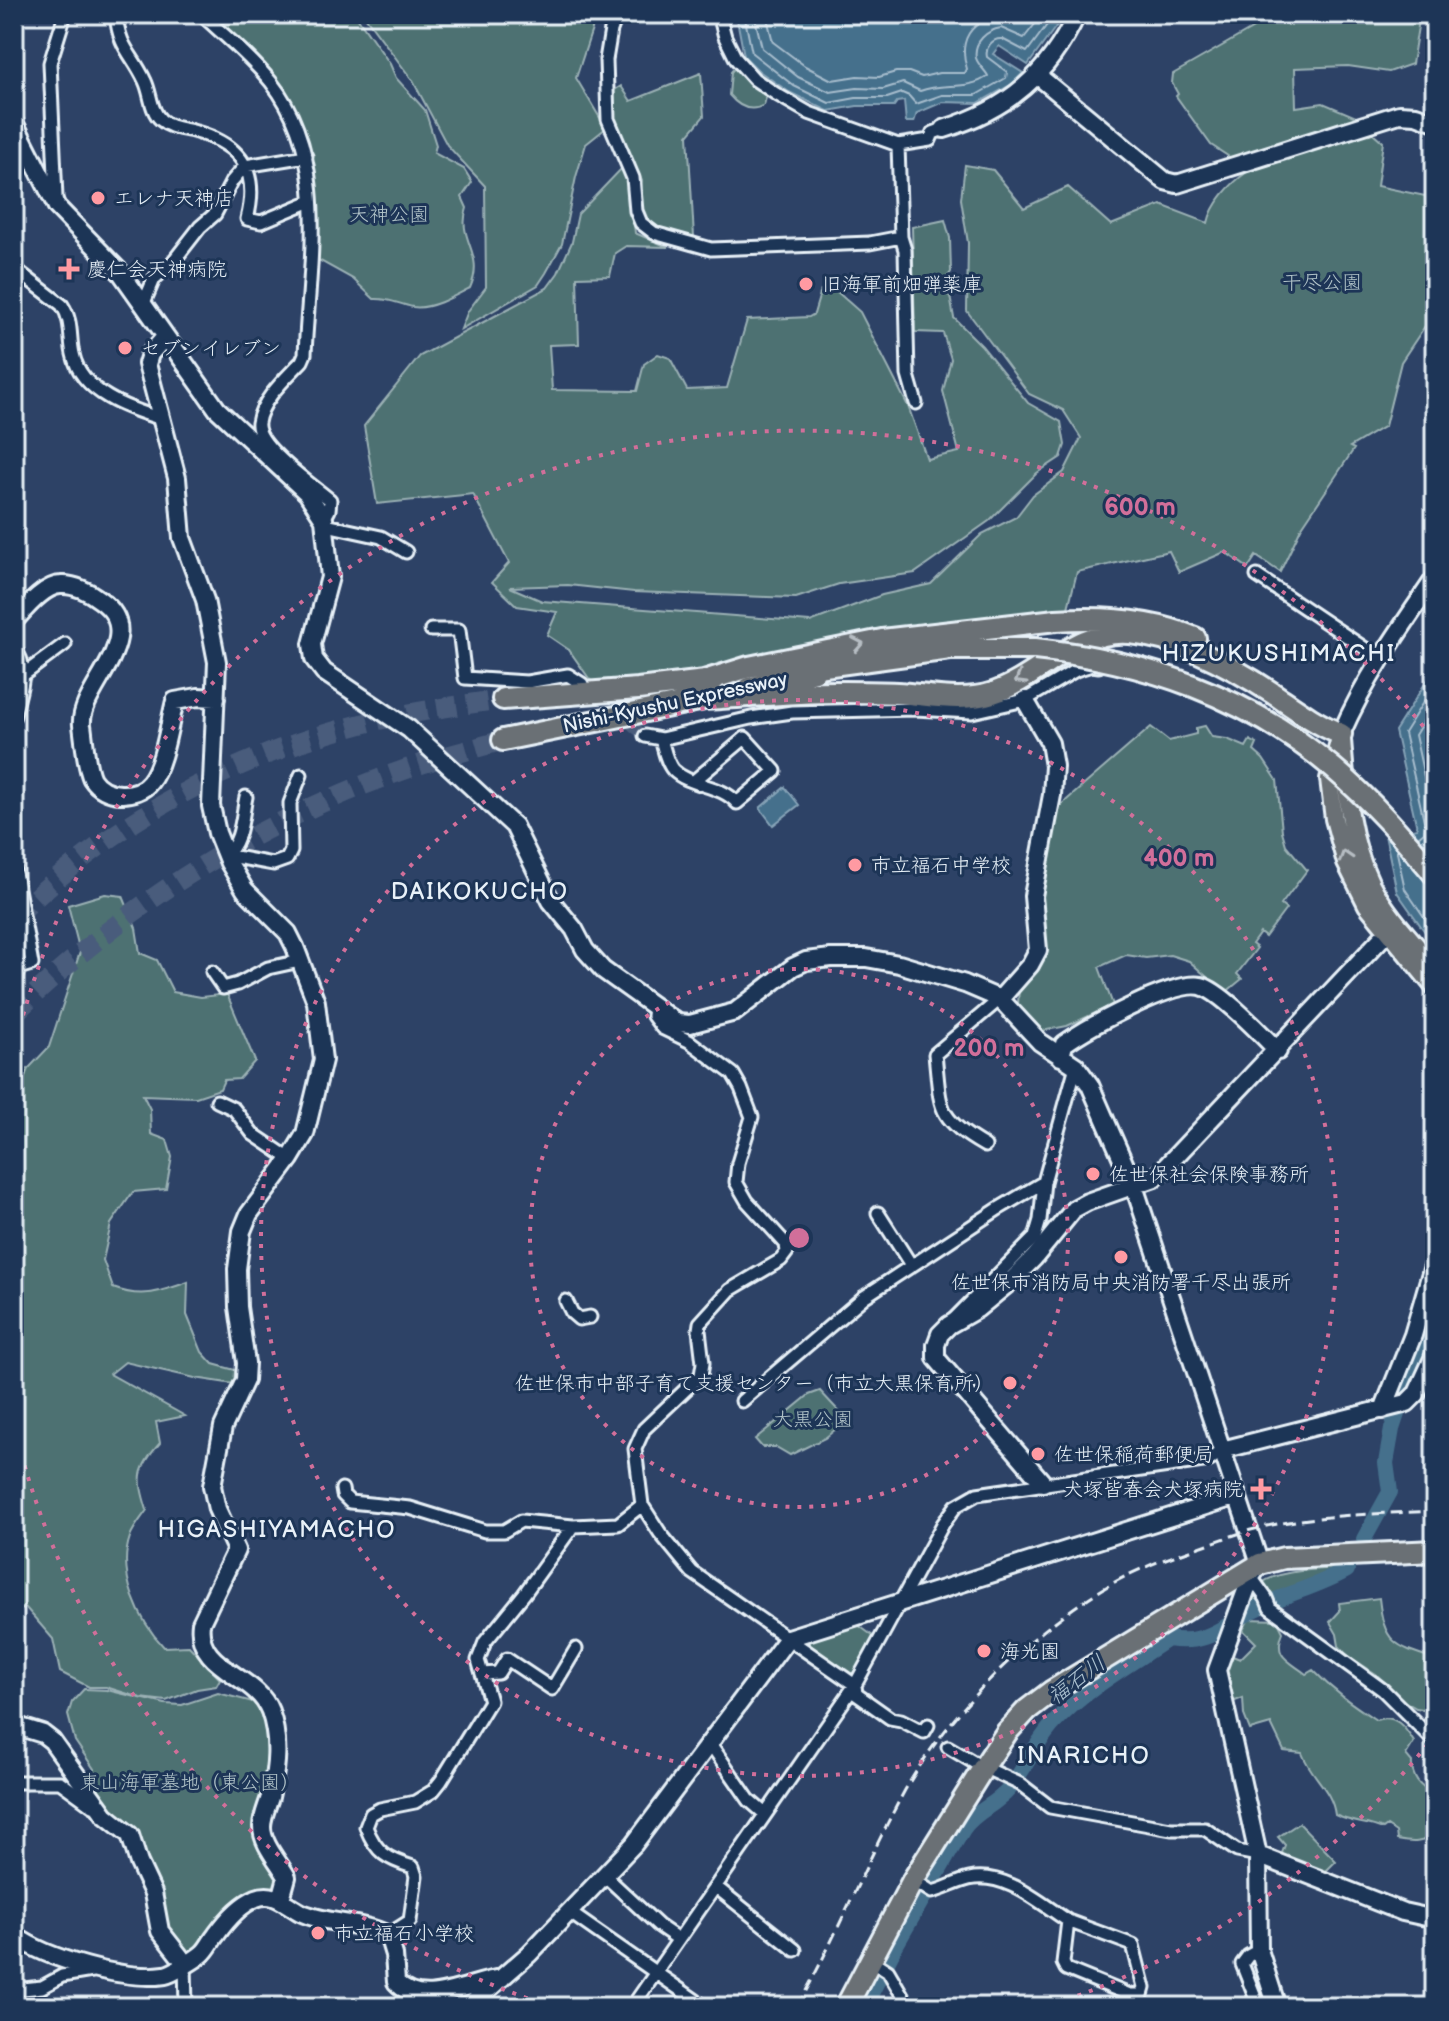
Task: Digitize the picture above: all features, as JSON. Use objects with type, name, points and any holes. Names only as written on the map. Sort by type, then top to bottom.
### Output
[{"type":"highway","points":[[702,690],[749,667],[882,640],[1083,618],[1169,627],[1216,646],[1323,715],[1341,734]]},
{"type":"highway","points":[[702,690],[898,693],[945,698],[983,696],[1019,681],[1095,636],[1128,633],[1157,638],[1208,658],[1272,693],[1318,725],[1341,734]]},
{"type":"highway","name":"Nishi-Kyushu Expressway","points":[[503,740],[702,690],[846,663],[950,649],[1035,649],[1089,655],[1143,668],[1208,692],[1284,732],[1330,766],[1389,821],[1435,875]]},
{"type":"highway","name":"Nishi-Kyushu Expressway","points":[[503,699],[638,689],[702,690]]},
{"type":"highway","points":[[846,2007],[880,1966],[1007,1732],[1027,1710],[1052,1691],[1256,1571],[1284,1558],[1435,1551]]},
{"type":"main road","points":[[1341,734],[1329,779],[1334,819],[1346,863],[1367,905],[1435,967]]},
{"type":"main road","points":[[1341,734],[1348,807],[1355,838],[1372,885],[1392,927],[1435,988]]},
{"type":"street","points":[[57,207],[50,63],[63,21],[62,14]]},
{"type":"street","points":[[116,14],[122,42],[146,82],[155,113],[176,128],[201,133],[230,146],[245,166],[252,185],[247,219],[261,222],[311,201]]},
{"type":"street","points":[[201,14],[257,65],[274,85],[296,126],[306,156],[311,201],[305,354],[264,408],[258,424],[260,435],[272,449],[330,500],[325,522],[330,577],[312,644],[314,659],[324,672],[409,729],[514,826],[551,901],[574,929],[585,950],[603,970],[677,1023],[690,1024],[735,1012],[793,967],[806,961],[866,958],[899,964],[965,984],[1000,999],[1040,1042],[1069,1061],[1090,1085],[1134,1186],[1237,1496],[1256,1571],[1268,1603],[1383,1690],[1434,1741]]},
{"type":"street","points":[[617,14],[606,60],[608,119],[633,178],[636,211],[641,223],[654,233],[711,249],[870,243],[901,237]]},
{"type":"street","points":[[719,14],[725,37],[736,59],[754,79],[809,113],[898,145],[930,140],[933,133],[965,123],[1018,95],[1037,75],[1077,14]]},
{"type":"street","points":[[1037,75],[1165,181],[1177,184],[1399,114],[1416,115],[1435,122]]},
{"type":"street","points":[[14,122],[57,207],[121,273],[217,409],[307,493],[325,522],[381,537],[406,552]]},
{"type":"street","points":[[898,145],[901,237],[905,250],[908,375],[916,403]]},
{"type":"street","points":[[143,305],[154,279],[215,214],[232,181],[245,166],[306,156]]},
{"type":"street","points":[[14,268],[67,312],[72,326],[74,359],[83,377],[121,406],[162,419]]},
{"type":"street","points":[[165,337],[150,354],[147,364],[177,478],[182,538],[211,620],[217,662],[211,806],[225,855],[245,890],[288,933],[316,1002],[323,1060],[305,1134],[257,1203],[242,1231],[237,1269],[245,1380],[223,1427],[212,1486],[217,1509],[236,1550],[199,1633],[215,1662],[261,1696],[271,1714],[276,1734],[277,1766],[262,1829],[267,1845],[287,1877],[281,1899]]},
{"type":"street","points":[[1257,576],[1379,658]]},
{"type":"street","points":[[1341,734],[1379,658],[1435,578]]},
{"type":"street","points":[[14,621],[52,586],[65,584],[95,596],[107,605],[116,620],[118,628],[109,667],[82,714],[88,764],[93,780],[104,789],[129,795],[141,791],[156,773],[175,701],[216,698]]},
{"type":"street","points":[[431,630],[459,630],[465,678],[527,682],[568,675],[582,684]]},
{"type":"street","points":[[23,675],[65,644]]},
{"type":"street","points":[[14,648],[21,657],[23,675],[14,716]]},
{"type":"street","points":[[645,736],[661,739],[792,712],[915,709],[972,712],[1025,700],[1076,670],[1092,665],[1111,668],[1188,693],[1246,720],[1284,741],[1329,779]]},
{"type":"street","points":[[985,1146],[952,1125],[942,1110],[935,1054],[1000,999],[1030,965],[1038,950],[1033,896],[1052,795],[1054,766],[1050,743],[1025,700]]},
{"type":"street","points":[[661,739],[673,769],[694,781],[726,794],[737,803],[775,771],[745,738],[694,781]]},
{"type":"street","points":[[225,855],[273,864],[287,859],[291,851],[290,803],[301,775]]},
{"type":"street","points":[[225,855],[232,850],[239,832],[246,797]]},
{"type":"street","points":[[14,867],[32,964],[19,968],[14,981]]},
{"type":"street","points":[[949,1325],[977,1309],[1011,1281],[1074,1209],[1155,1178],[1392,927]]},
{"type":"street","points":[[212,972],[223,988],[238,984],[268,968],[300,961]]},
{"type":"street","points":[[1043,1483],[936,1358],[936,1345],[940,1334],[1035,1237],[1069,1061],[1064,1044],[1092,1024],[1182,987],[1200,986],[1215,993],[1278,1051]]},
{"type":"street","points":[[654,1008],[653,1016],[662,1028],[689,1041],[733,1074],[741,1088],[752,1117],[738,1163],[736,1182],[747,1201],[786,1244],[787,1252],[781,1260],[730,1290],[700,1323],[701,1375],[644,1429],[635,1449],[642,1505],[692,1572],[855,1685],[856,1694],[890,1718],[924,1732],[928,1725]]},
{"type":"street","points":[[217,1101],[234,1109],[253,1134],[290,1159]]},
{"type":"street","points":[[742,1401],[864,1297],[1044,1182]]},
{"type":"street","points":[[878,1213],[911,1265]]},
{"type":"street","points":[[1383,1410],[1413,1335],[1435,1259]]},
{"type":"street","points":[[566,1301],[579,1319],[590,1317]]},
{"type":"street","points":[[632,2007],[855,1685],[943,1524],[956,1506],[977,1494],[1210,1460],[1222,1450],[1407,1403],[1417,1393],[1435,1354]]},
{"type":"street","points":[[342,1489],[350,1502],[410,1508],[485,1531],[504,1531],[521,1521],[573,1526],[618,1524],[642,1505]]},
{"type":"street","points":[[468,2007],[504,1978],[634,1844],[788,1638],[1237,1496]]},
{"type":"street","points":[[388,1935],[410,1921],[416,1876],[413,1867],[390,1859],[373,1844],[366,1827],[371,1814],[380,1809],[415,1802],[433,1791],[441,1781],[490,1701],[478,1660],[485,1642],[573,1526]]},
{"type":"street","points":[[1256,1571],[1228,1635],[1217,1670],[1258,1855],[1259,1950],[1277,2007]]},
{"type":"street","points":[[482,1674],[498,1673],[507,1659],[552,1689],[576,1649]]},
{"type":"street","points":[[14,1725],[43,1734],[52,1741],[105,1815]]},
{"type":"street","points":[[709,1742],[749,1800],[765,1814]]},
{"type":"street","points":[[948,1747],[1020,1784],[1050,1807],[1171,1829],[1205,1829],[1237,1851],[1258,1855],[1403,1912],[1435,1919]]},
{"type":"street","points":[[14,1782],[60,1782],[130,1835],[153,1893],[160,1931],[185,1963],[186,2007]]},
{"type":"street","points":[[603,1874],[659,1926],[678,1939]]},
{"type":"street","points":[[923,1886],[994,1879],[1016,1888],[1068,1921],[1133,1945],[1144,1988],[1142,1995],[1130,1995],[1066,1969],[1063,1963],[1068,1921]]},
{"type":"street","points":[[716,1887],[795,1950]]},
{"type":"street","points":[[14,1990],[42,1987],[62,1976],[96,1970],[168,1975],[205,1952],[231,1916],[254,1899],[266,1895],[281,1899],[300,1912],[377,1929],[388,1935],[394,1955],[396,1982],[413,1995],[428,1996],[504,1978]]},
{"type":"street","points":[[569,1912],[705,2007]]},
{"type":"street","points":[[14,1935],[96,1970]]},
{"type":"street","points":[[1259,1950],[1242,1964],[1259,2007]]},
{"type":"street","points":[[880,1966],[909,2007]]},
{"type":"green space","name":"天神公園","points":[[205,14],[355,14],[390,64],[396,78],[425,110],[436,145],[434,153],[464,169],[472,182],[462,197],[467,208],[465,229],[475,265],[470,288],[435,304],[413,307],[374,299],[353,279],[313,257],[314,209],[295,116]]},
{"type":"green space","points":[[363,14],[597,14],[576,78],[606,128],[586,144],[562,244],[538,285],[461,329],[468,311],[486,287],[485,186],[447,145],[413,81]]},
{"type":"green space","name":"干尽公園","points":[[1278,14],[1420,14],[1412,64],[1389,72],[1348,66],[1295,68],[1296,107],[1323,103],[1361,119],[1358,133],[1372,132],[1383,142],[1377,186],[1435,198],[1435,311],[1401,362],[1385,426],[1350,447],[1354,449],[1301,528],[1280,572],[1256,556],[1248,568],[1225,552],[1179,572],[1169,551],[1077,572],[1068,608],[883,631],[663,678],[593,684],[569,650],[547,635],[557,612],[517,606],[492,582],[509,563],[473,494],[377,504],[364,426],[420,356],[547,288],[558,273],[572,242],[578,214],[623,167],[629,181],[635,233],[668,247],[626,246],[615,253],[610,276],[577,277],[579,344],[549,345],[552,390],[637,391],[644,364],[658,354],[670,358],[687,390],[727,388],[747,320],[809,317],[814,314],[821,290],[835,290],[860,312],[908,406],[927,459],[959,452],[943,391],[951,359],[943,333],[915,332],[912,227],[945,220],[950,238],[951,272],[938,290],[950,296],[954,318],[982,346],[1028,403],[1061,422],[1065,445],[1061,457],[1037,473],[989,521],[915,573],[839,584],[796,598],[634,592],[568,585],[510,587],[542,601],[810,622],[882,595],[931,584],[982,534],[1016,517],[1033,495],[1064,472],[1081,438],[1063,410],[1029,394],[967,311],[968,243],[961,199],[965,165],[993,170],[1024,208],[1068,187],[1111,225],[1161,205],[1208,223],[1223,195],[1247,172],[1211,145],[1176,96],[1173,74]]},
{"type":"green space","points":[[736,66],[767,94],[764,105],[745,107],[729,95],[731,72]]},
{"type":"green space","points":[[701,73],[704,116],[688,135],[694,237],[660,229],[649,222],[642,210],[642,181],[613,118],[613,91],[621,86],[631,101]]},
{"type":"green space","points":[[1205,726],[1212,737],[1246,747],[1250,740],[1257,744],[1254,751],[1277,780],[1286,845],[1307,870],[1281,905],[1286,909],[1265,937],[1260,933],[1252,944],[1257,948],[1237,974],[1242,979],[1225,993],[1189,961],[1170,955],[1146,958],[1126,955],[1099,967],[1113,1005],[1067,1026],[1042,1031],[1018,1004],[1019,988],[1039,969],[1045,949],[1038,910],[1054,811],[1151,727],[1169,741],[1196,734],[1196,728]]},
{"type":"green space","points":[[105,894],[123,896],[136,928],[140,953],[157,960],[173,992],[201,997],[227,994],[255,1061],[239,1079],[224,1080],[220,1089],[196,1097],[143,1095],[150,1109],[151,1134],[167,1140],[172,1157],[166,1189],[133,1192],[111,1224],[103,1260],[113,1288],[123,1291],[150,1293],[188,1282],[187,1315],[202,1352],[213,1364],[235,1370],[234,1384],[125,1362],[110,1374],[185,1416],[156,1422],[160,1443],[141,1474],[147,1510],[130,1537],[126,1566],[139,1611],[164,1647],[189,1646],[220,1679],[216,1686],[197,1689],[166,1701],[141,1698],[106,1687],[89,1687],[60,1672],[53,1639],[26,1608],[14,1612],[14,1104],[28,1069],[49,1047],[80,952],[68,905]]},
{"type":"green space","name":"大黒公園","points":[[820,1391],[847,1420],[825,1438],[790,1455],[776,1447],[762,1447],[755,1439],[809,1395]]},
{"type":"green space","points":[[1345,1568],[1344,1572],[1247,1609],[1254,1591],[1270,1578],[1296,1572]]},
{"type":"green space","points":[[1379,1598],[1388,1634],[1401,1646],[1435,1659],[1435,1717],[1430,1710],[1416,1708],[1404,1701],[1376,1674],[1339,1646],[1330,1622],[1340,1611],[1339,1603]]},
{"type":"green space","points":[[1249,1619],[1277,1620],[1283,1632],[1281,1653],[1288,1661],[1306,1674],[1313,1670],[1343,1697],[1376,1720],[1389,1718],[1403,1727],[1414,1742],[1406,1755],[1412,1762],[1415,1778],[1426,1789],[1435,1784],[1435,1833],[1431,1837],[1412,1842],[1397,1840],[1396,1832],[1387,1826],[1383,1829],[1335,1815],[1326,1790],[1302,1753],[1284,1751],[1271,1724],[1250,1730],[1244,1715],[1243,1698],[1230,1703],[1221,1670],[1230,1655],[1240,1659],[1256,1643],[1243,1630]]},
{"type":"green space","points":[[858,1625],[877,1639],[856,1679],[805,1641]]},
{"type":"green space","name":"東山海軍墓地（東公園）","points":[[84,1689],[107,1690],[165,1704],[182,1705],[218,1693],[261,1704],[273,1737],[262,1808],[279,1876],[278,1883],[197,1952],[186,1957],[167,1936],[158,1891],[98,1794],[94,1769],[75,1741],[68,1715],[72,1702]]},
{"type":"green space","points":[[1299,1823],[1336,1861],[1323,1874],[1279,1861],[1285,1845],[1278,1837]]},
{"type":"water","points":[[736,14],[1065,14],[1028,65],[999,46],[993,54],[1023,73],[1012,84],[978,103],[943,102],[917,113],[914,122],[906,122],[904,101],[894,106],[857,106],[828,111],[789,92],[744,56]]},
{"type":"water","points":[[1435,668],[1435,946],[1397,892],[1385,835],[1417,828],[1395,731]]},
{"type":"water","points":[[785,787],[799,805],[773,825],[760,808]]},
{"type":"waterway","name":"福石川","points":[[1364,1539],[1390,1492],[1386,1463],[1392,1429],[1435,1300]]},
{"type":"waterway","name":"福石川","points":[[864,2007],[963,1829],[1009,1789],[1054,1723],[1079,1699],[1167,1639],[1206,1636],[1260,1607],[1347,1570]]},
{"type":"tunnel","points":[[593,693],[645,736]]},
{"type":"tunnel","points":[[14,918],[51,884],[129,825],[214,777],[259,757],[354,726],[503,699]]},
{"type":"tunnel","points":[[14,1014],[58,973],[151,899],[251,838],[358,787],[426,762],[503,740]]},
{"type":"railway","points":[[797,2007],[891,1817],[924,1759],[996,1673],[1053,1624],[1082,1602],[1136,1571],[1248,1531],[1313,1519],[1435,1511]]},
{"type":"place","name":"エレナ天神店","points":[[98,198]]},
{"type":"place","name":"慶仁会天神病院","points":[[69,269]]},
{"type":"place","name":"旧海軍前畑弾薬庫","points":[[806,284]]},
{"type":"place","name":"セブンイレブン","points":[[125,348]]},
{"type":"place","name":"市立福石中学校","points":[[855,865]]},
{"type":"place","name":"佐世保社会保険事務所","points":[[1093,1174]]},
{"type":"place","name":"佐世保市消防局中央消防署千尽出張所","points":[[1121,1257]]},
{"type":"place","name":"佐世保市中部子育て支援センター（市立大黒保育所）","points":[[1010,1383]]},
{"type":"place","name":"佐世保稲荷郵便局","points":[[1038,1454]]},
{"type":"place","name":"犬塚皆春会犬塚病院","points":[[1261,1489]]},
{"type":"place","name":"海光園","points":[[984,1651]]},
{"type":"place","name":"市立福石小学校","points":[[318,1933]]},
{"type":"district","name":"HIZUKUSHIMACHI","points":[[1279,653]]},
{"type":"district","name":"DAIKOKUCHO","points":[[480,891]]},
{"type":"district","name":"HIGASHIYAMACHO","points":[[277,1529]]},
{"type":"district","name":"INARICHO","points":[[1084,1755]]}]
